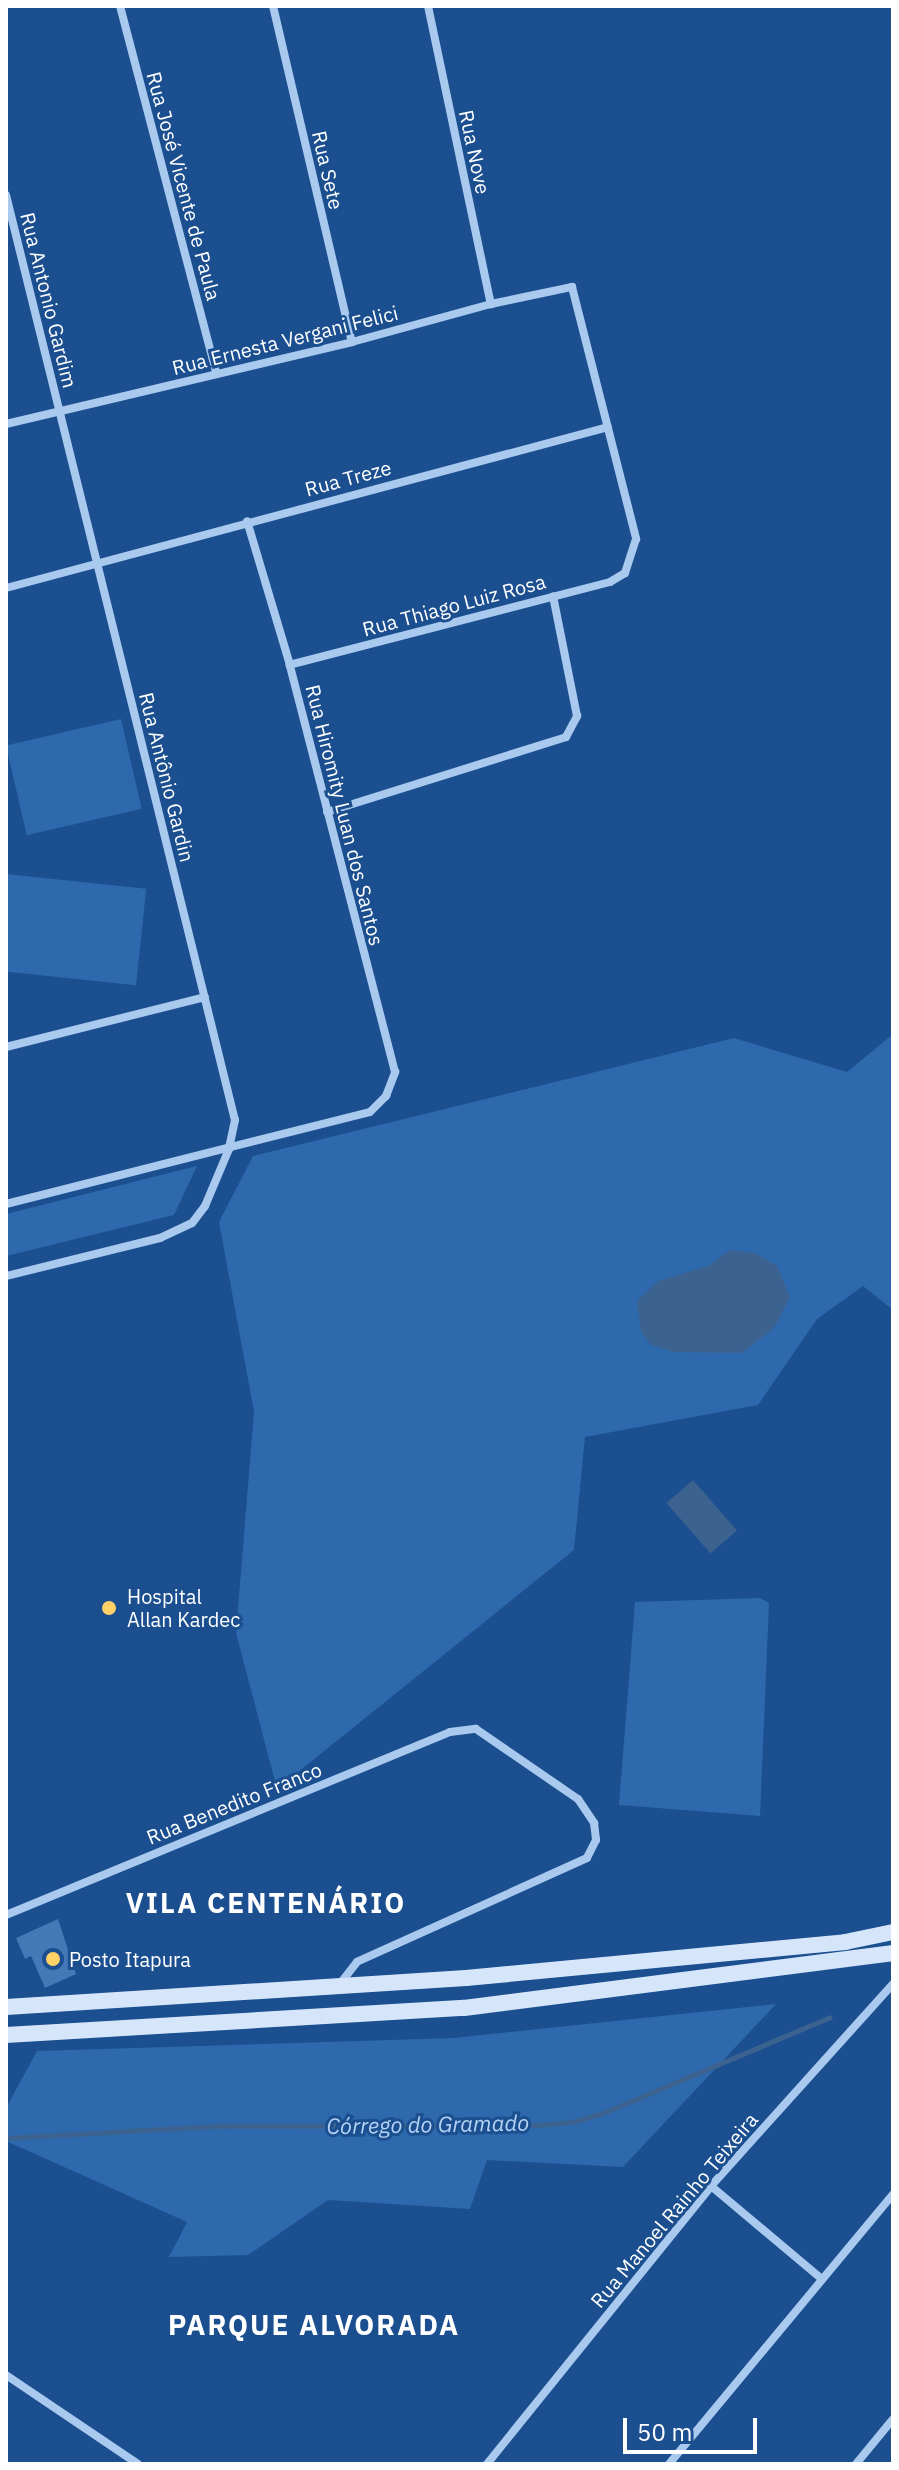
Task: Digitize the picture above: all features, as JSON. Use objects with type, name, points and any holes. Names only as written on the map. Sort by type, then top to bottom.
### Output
[{"type":"main road","points":[[6,2007],[466,1978],[830,1944],[893,1932]]},
{"type":"main road","points":[[6,2035],[464,2008],[893,1953]]},
{"type":"street","name":"Rua José Vicente de Paula","points":[[120,6],[216,373]]},
{"type":"street","name":"Rua Sete","points":[[273,6],[352,342]]},
{"type":"street","name":"Rua Nove","points":[[428,6],[491,304]]},
{"type":"street","name":"Rua Antonio Gardim","points":[[6,195],[61,412]]},
{"type":"street","name":"Rua Ernesta Vergani Felici","points":[[6,424],[352,342],[491,304],[572,287],[608,427]]},
{"type":"street","name":"Rua Antônio Gardin","points":[[6,1276],[160,1238],[192,1223],[205,1206],[229,1149],[235,1120],[61,412]]},
{"type":"street","name":"Rua Treze","points":[[6,588],[98,565],[247,521],[608,427]]},
{"type":"street","name":"Rua Thiago Luiz Rosa","points":[[290,665],[610,582],[625,573],[636,539],[608,427]]},
{"type":"street","name":"Rua Hiromity Luan dos Santos","points":[[229,1149],[370,1112],[386,1096],[395,1072],[290,665],[247,521]]},
{"type":"street","points":[[327,812],[566,737],[577,716],[553,596]]},
{"type":"street","points":[[6,1047],[205,997]]},
{"type":"street","points":[[6,1204],[229,1149]]},
{"type":"street","name":"Rua Benedito Franco","points":[[6,1915],[450,1732],[476,1729],[578,1799],[594,1823],[596,1840],[587,1858],[357,1962],[337,1986]]},
{"type":"street","name":"Rua Manoel Rainho Teixeira","points":[[487,2464],[711,2186],[893,1984]]},
{"type":"street","points":[[711,2186],[822,2279]]},
{"type":"street","points":[[669,2464],[893,2194]]},
{"type":"street","points":[[6,2375],[138,2464]]},
{"type":"street","points":[[856,2464],[893,2419]]},
{"type":"shaded area","points":[[121,719],[142,809],[27,835],[6,746]]},
{"type":"shaded area","points":[[6,874],[146,889],[136,985],[6,972]]},
{"type":"shaded area","points":[[893,1034],[893,1310],[863,1286],[817,1319],[758,1405],[585,1437],[574,1550],[277,1789],[236,1633],[254,1412],[219,1222],[253,1156],[734,1038],[847,1072]]},
{"type":"shaded area","points":[[197,1166],[174,1215],[6,1256],[6,1214]]},
{"type":"shaded area","points":[[730,1250],[755,1253],[777,1266],[790,1297],[774,1328],[742,1353],[673,1352],[651,1345],[641,1332],[637,1301],[658,1281],[708,1266]]},
{"type":"shaded area","points":[[693,1480],[737,1531],[711,1554],[667,1503]]},
{"type":"shaded area","points":[[760,1598],[769,1603],[760,1816],[619,1805],[635,1602]]},
{"type":"shaded area","points":[[776,2004],[623,2167],[487,2160],[470,2209],[328,2200],[248,2255],[169,2257],[187,2222],[6,2141],[6,2108],[37,2051],[453,2038]]},
{"type":"building","points":[[58,1919],[76,1974],[45,1988],[31,1956],[25,1959],[16,1938]]},
{"type":"waterway","name":"Córrego do Gramado","points":[[6,2138],[216,2126],[538,2125],[572,2122],[603,2113],[830,2017]]},
{"type":"place","name":"Hospital Allan Kardec","points":[[109,1608]]},
{"type":"place","name":"Posto Itapura","points":[[53,1959]]},
{"type":"district","name":"VILA CENTENÁRIO","points":[[266,1903]]},
{"type":"district","name":"PARQUE ALVORADA","points":[[314,2325]]}]
